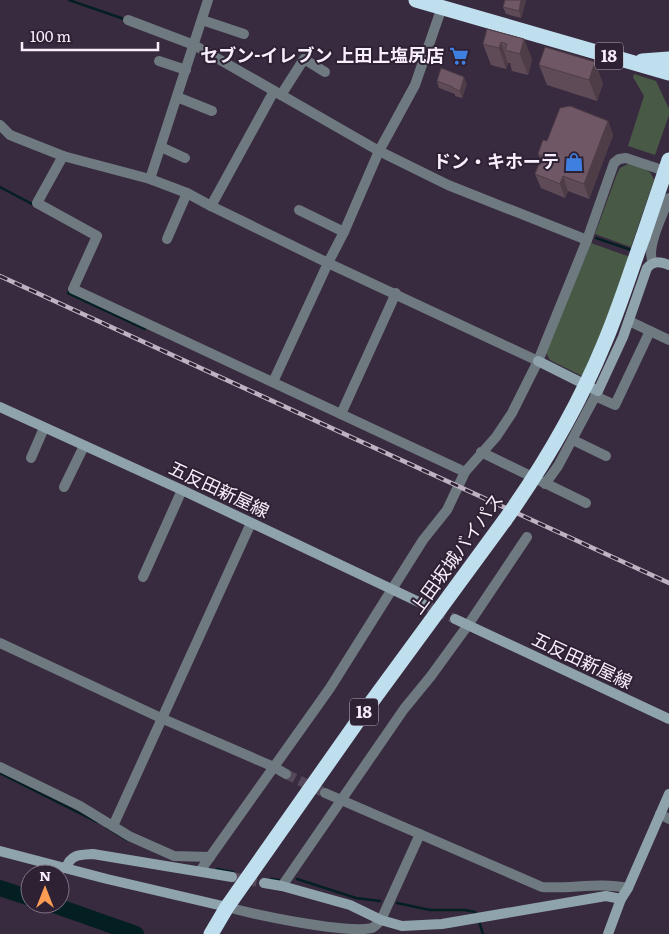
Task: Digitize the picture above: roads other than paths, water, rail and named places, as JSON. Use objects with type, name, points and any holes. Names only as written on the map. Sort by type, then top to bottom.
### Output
[{"type":"highway","name":"18","points":[[416,0],[669,73]]},
{"type":"highway","points":[[623,60],[652,61],[669,59]]},
{"type":"highway","name":"上田坂城バイパス","points":[[213,931],[227,908],[362,715],[505,520],[550,452],[576,405],[604,344],[667,166]]},
{"type":"street","points":[[150,179],[208,0]]},
{"type":"street","points":[[272,382],[344,232],[379,151],[414,85],[442,8]]},
{"type":"street","points":[[128,20],[194,46],[379,151],[448,186],[588,240]]},
{"type":"street","points":[[202,20],[244,34]]},
{"type":"street","points":[[211,206],[278,93],[304,59],[324,72]]},
{"type":"street","points":[[159,61],[186,70]]},
{"type":"street","points":[[177,97],[212,111]]},
{"type":"street","points":[[0,125],[10,135],[63,156],[150,179],[186,193],[328,263],[538,361],[614,405],[650,331]]},
{"type":"street","points":[[161,147],[185,158]]},
{"type":"street","points":[[63,156],[37,204],[97,236],[73,289],[465,472]]},
{"type":"street","points":[[200,871],[330,688],[423,540],[447,510],[465,472],[496,437],[512,413],[538,361],[588,240],[614,164],[619,159],[626,158],[667,166]]},
{"type":"street","points":[[167,239],[186,193]]},
{"type":"street","points":[[654,262],[651,258],[652,244],[669,198]]},
{"type":"street","points":[[299,210],[344,232]]},
{"type":"street","points":[[545,484],[573,440],[596,394],[629,321],[647,268],[654,262],[669,265]]},
{"type":"street","points":[[341,414],[396,294]]},
{"type":"street","points":[[629,321],[669,340]]},
{"type":"street","name":"五反田新屋線","points":[[0,408],[182,490],[423,604]]},
{"type":"street","points":[[31,458],[44,428]]},
{"type":"street","points":[[573,440],[606,456]]},
{"type":"street","points":[[64,487],[84,446]]},
{"type":"street","points":[[481,452],[586,503]]},
{"type":"street","points":[[143,577],[182,490]]},
{"type":"street","points":[[113,826],[252,523]]},
{"type":"street","points":[[282,886],[404,709],[468,625],[527,537]]},
{"type":"street","name":"五反田新屋線","points":[[455,619],[669,719]]},
{"type":"street","points":[[0,643],[286,774]]},
{"type":"street","points":[[0,766],[80,806],[129,836],[174,856],[210,857]]},
{"type":"street","points":[[325,793],[542,887],[611,885],[628,888]]},
{"type":"street","points":[[608,934],[621,899],[664,817],[669,794]]},
{"type":"street","points":[[70,869],[302,926],[357,931],[371,929],[381,920],[420,834]]},
{"type":"street","points":[[0,851],[50,864]]},
{"type":"street","points":[[68,864],[69,860],[75,856],[93,854],[232,877]]},
{"type":"street","points":[[264,883],[282,886],[350,905],[381,920],[402,926],[442,924],[606,896],[621,899]]},
{"type":"waterway","points":[[69,0],[124,19]]},
{"type":"waterway","points":[[0,187],[32,204]]},
{"type":"waterway","points":[[596,238],[631,250]]},
{"type":"waterway","points":[[69,292],[145,329]]},
{"type":"waterway","points":[[0,773],[97,822]]},
{"type":"waterway","points":[[106,827],[127,840]]},
{"type":"waterway","points":[[217,869],[233,872]]},
{"type":"waterway","points":[[271,879],[279,880]]},
{"type":"waterway","points":[[297,879],[356,898],[380,901]]},
{"type":"waterway","points":[[0,888],[20,895]]},
{"type":"waterway","points":[[397,903],[430,910],[465,910],[475,912],[477,916]]},
{"type":"waterway","points":[[70,911],[136,934]]},
{"type":"waterway","points":[[479,921],[483,934]]},
{"type":"tunnel","points":[[423,604],[455,619]]},
{"type":"tunnel","points":[[286,774],[325,793]]},
{"type":"tunnel","points":[[232,877],[264,883]]},
{"type":"railway","points":[[0,276],[669,583]]},
{"type":"place","name":"セブン-イレブン 上田上塩尻店","points":[[459,56]]},
{"type":"place","name":"ドン・キホーテ","points":[[574,162]]}]
